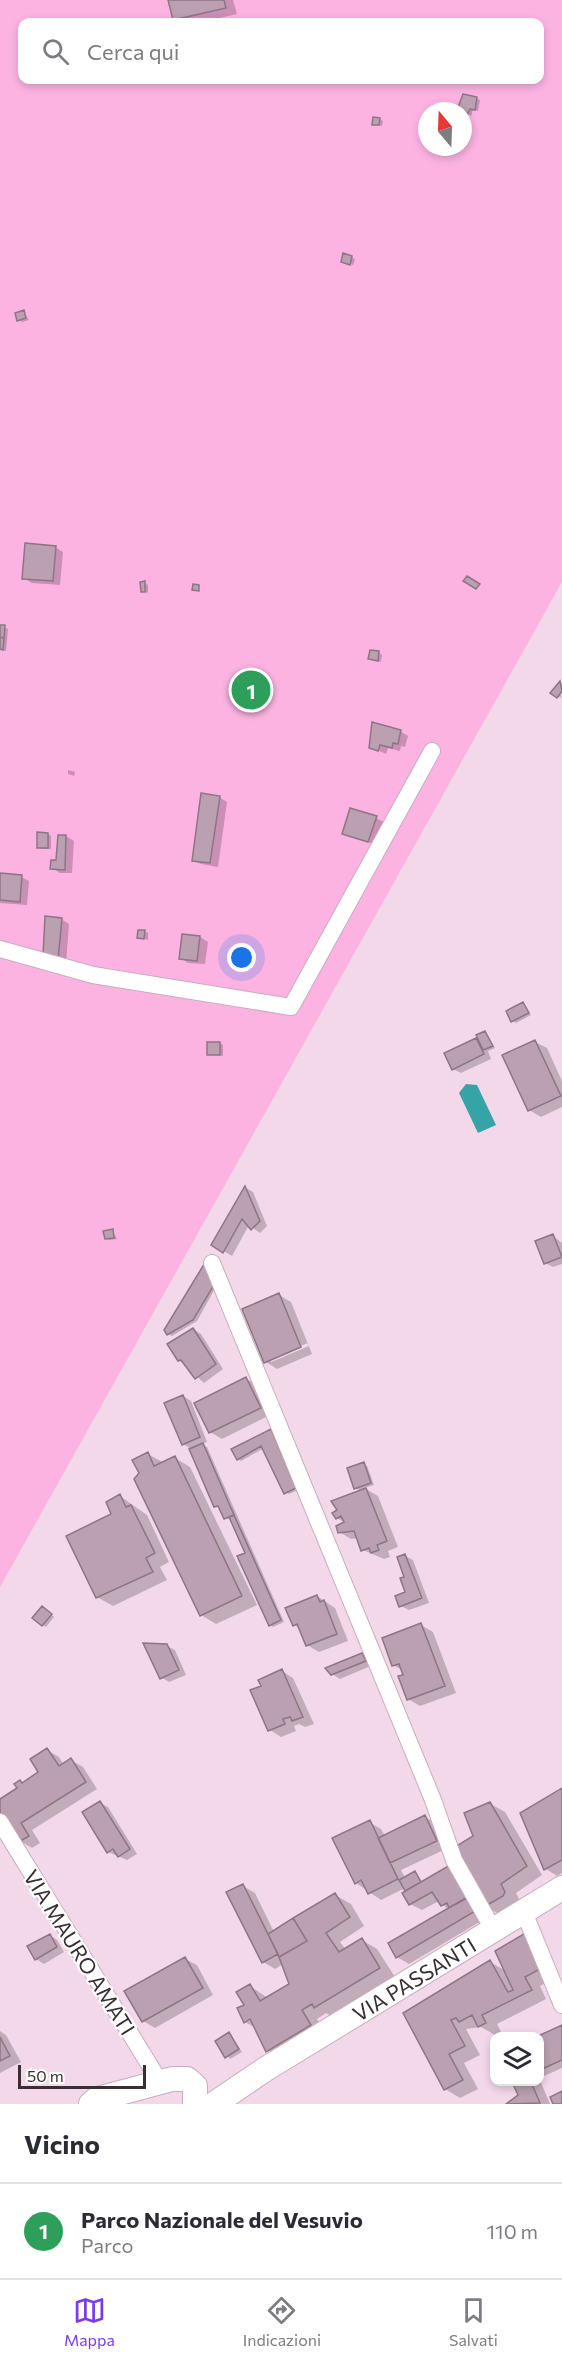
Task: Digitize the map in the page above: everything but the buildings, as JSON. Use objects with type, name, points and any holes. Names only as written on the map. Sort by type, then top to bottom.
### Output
[{"type":"main road","name":"VIA PASSANTI","points":[[214,2104],[264,2070],[562,1888]]},
{"type":"main road","name":"VIA PASSANTI","points":[[91,2104],[97,2099],[172,2079],[187,2079],[195,2095],[264,2070]]},
{"type":"street","points":[[0,949],[93,975],[291,1007],[432,751]]},
{"type":"street","points":[[212,1263],[433,1800],[454,1860],[493,1929]]},
{"type":"street","name":"VIA MAURO AMATI","points":[[0,1822],[160,2082]]},
{"type":"street","points":[[524,1912],[562,2005]]},
{"type":"shaded area","points":[[0,0],[562,0],[562,582],[0,1587]]},
{"type":"water","points":[[466,1084],[477,1085],[496,1125],[478,1133],[459,1093]]},
{"type":"place","name":"Parco Nazionale del Vesuvio","points":[[251,690]]}]
